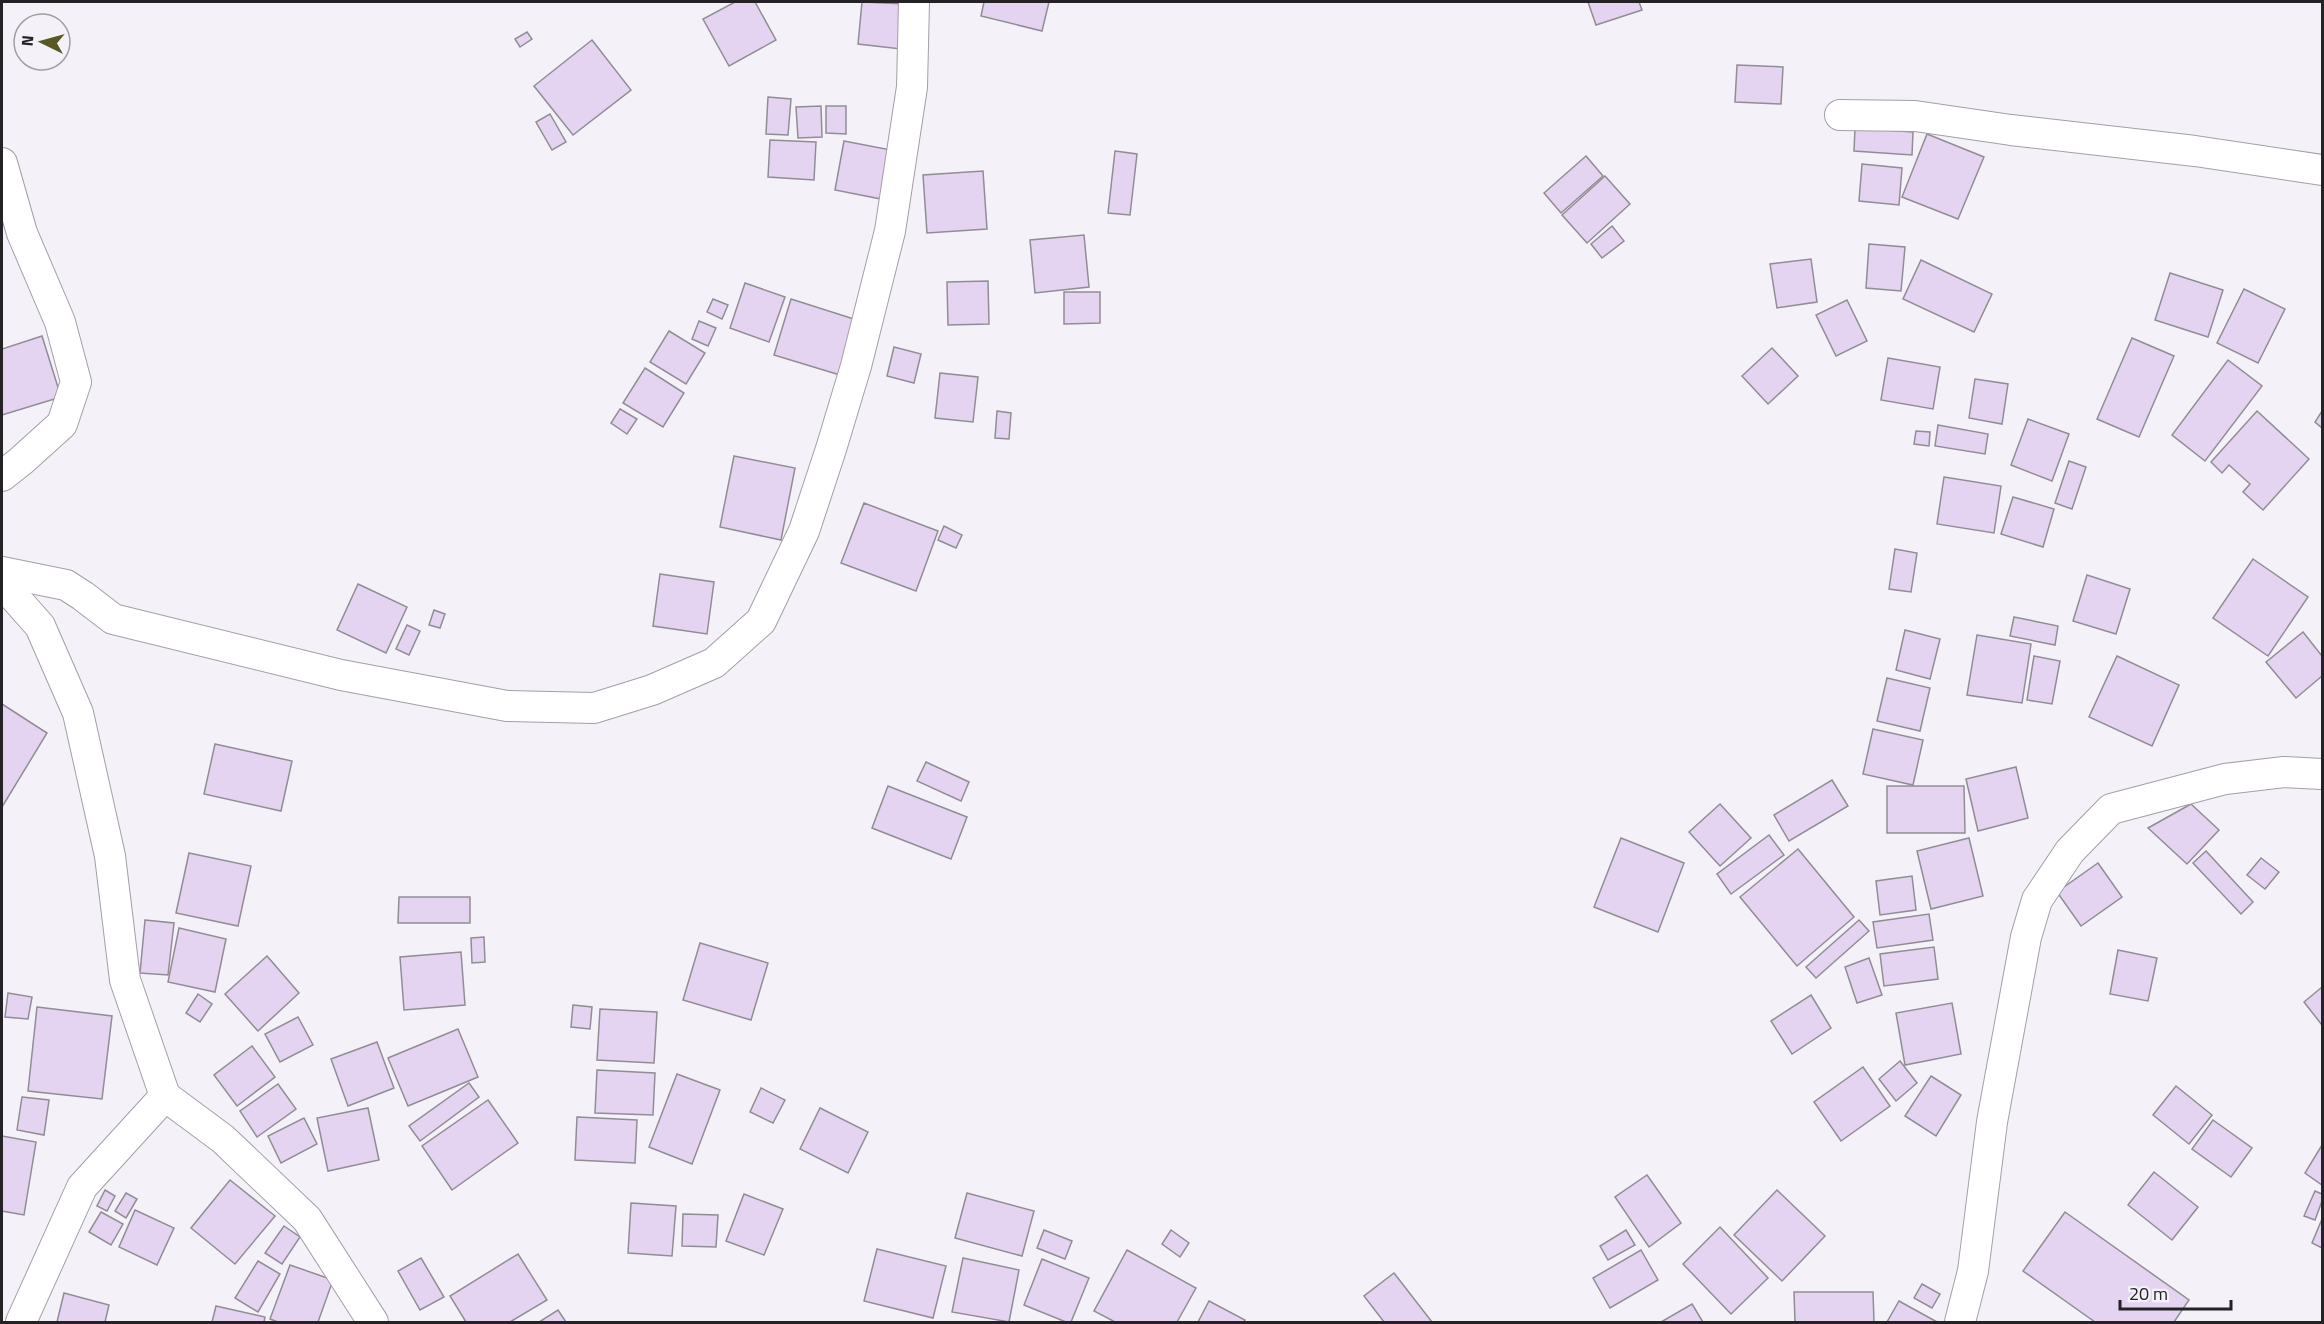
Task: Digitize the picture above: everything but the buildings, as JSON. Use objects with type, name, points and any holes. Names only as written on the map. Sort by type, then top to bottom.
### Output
[{"type":"street","points":[[2,572],[66,585],[113,619],[341,675],[507,706],[594,708],[652,690],[714,663],[761,621],[804,531],[831,450],[856,366],[890,231],[912,87],[914,2]]},
{"type":"street","points":[[1840,115],[1915,116],[2011,130],[2195,151],[2322,170]]},
{"type":"street","points":[[2,163],[22,233],[60,322],[76,382],[62,424],[2,476]]},
{"type":"street","points":[[2,583],[40,626],[78,713],[110,856],[125,980],[165,1096],[223,1139],[307,1218],[373,1323]]},
{"type":"street","points":[[1960,1323],[1973,1271],[1992,1122],[2026,937],[2037,900],[2070,851],[2111,809],[2225,779],[2284,772],[2322,774]]},
{"type":"street","points":[[21,1323],[82,1187],[165,1096]]}]
